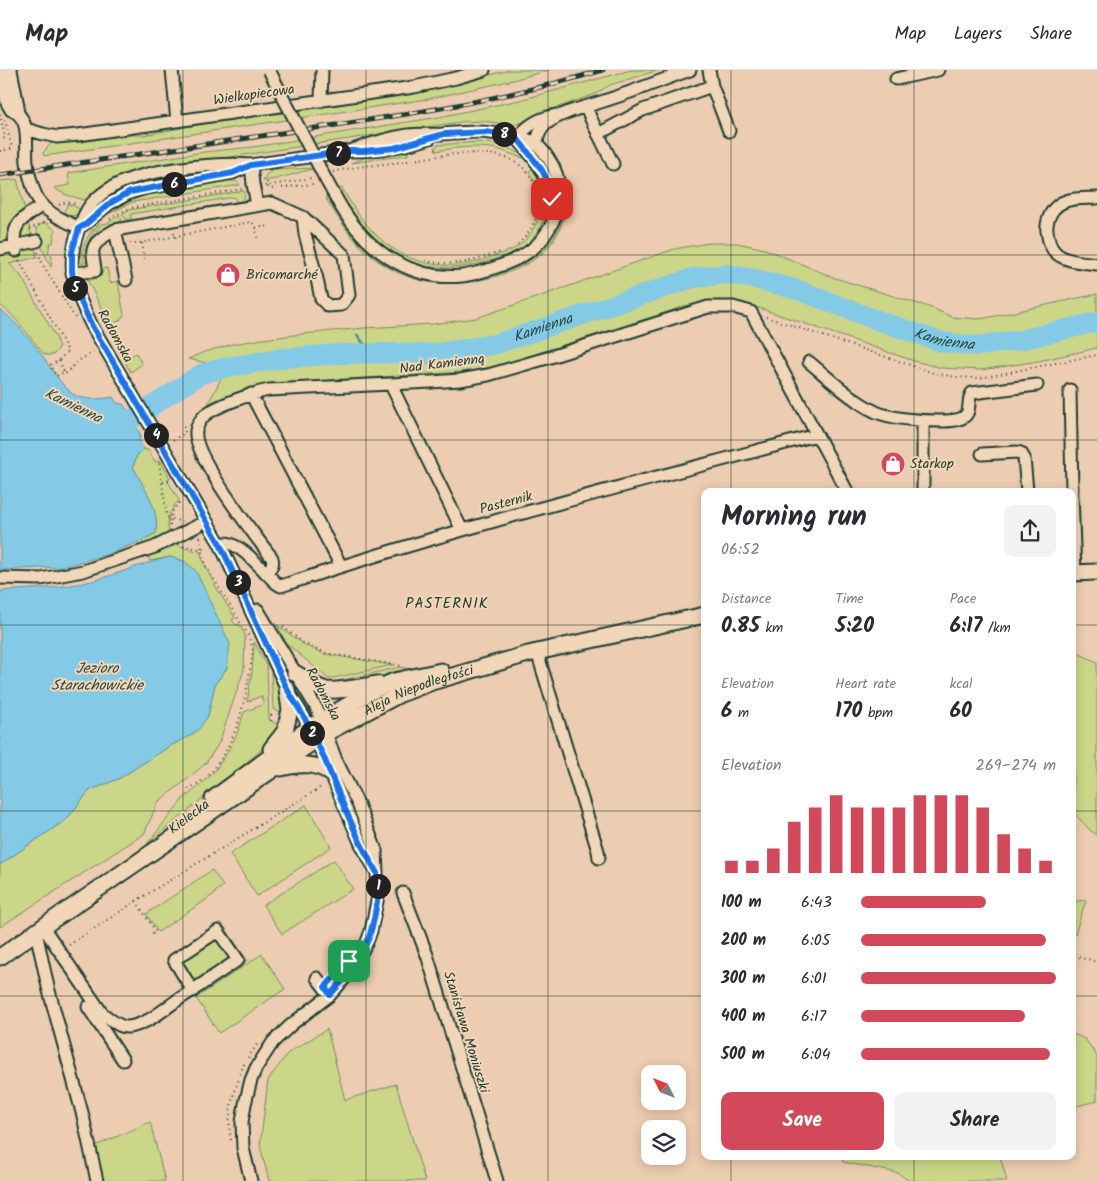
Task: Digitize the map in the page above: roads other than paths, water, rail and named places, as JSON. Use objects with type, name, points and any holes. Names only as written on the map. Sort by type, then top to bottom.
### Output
[{"type":"main road","points":[[1076,573],[1097,572]]},
{"type":"main road","name":"Aleja Niepodległości","points":[[318,730],[370,692],[394,681],[701,616]]},
{"type":"main road","name":"Aleja Niepodległości","points":[[318,730],[432,682],[533,653]]},
{"type":"main road","points":[[295,673],[314,685],[332,690],[394,681]]},
{"type":"main road","points":[[242,777],[285,731],[290,710],[287,689]]},
{"type":"main road","name":"Kielecka","points":[[0,957],[272,770],[318,730]]},
{"type":"main road","name":"Kielecka","points":[[59,916],[242,777],[318,730]]},
{"type":"main road","points":[[272,770],[296,764],[321,767],[326,780]]},
{"type":"street","points":[[0,70],[7,103],[23,120],[26,129],[27,164],[35,193],[42,205],[56,216],[79,228],[109,204],[130,192],[233,173],[251,165],[350,151],[394,148],[444,134],[485,132],[528,140],[534,150],[545,154],[554,167],[559,182],[559,201],[553,221],[543,238],[528,252],[513,261],[474,274],[440,276],[409,269],[399,264],[372,246],[346,215],[324,177],[269,70]]},
{"type":"street","points":[[11,70],[18,106],[17,112]]},
{"type":"street","points":[[172,70],[177,121]]},
{"type":"street","points":[[321,101],[322,70]]},
{"type":"street","name":"Wielkopiecowa","points":[[26,129],[57,137],[78,135],[404,89],[441,76],[484,70]]},
{"type":"street","points":[[534,150],[541,130],[554,119],[690,70]]},
{"type":"street","points":[[709,70],[712,86],[729,131]]},
{"type":"street","points":[[896,79],[938,70]]},
{"type":"street","points":[[598,134],[643,110],[712,86]]},
{"type":"street","points":[[586,107],[613,164]]},
{"type":"street","points":[[517,138],[531,124],[541,118],[566,114]]},
{"type":"street","points":[[517,138],[528,136],[541,130]]},
{"type":"street","points":[[251,165],[252,184],[257,205]]},
{"type":"street","points":[[1097,198],[1071,199],[1057,205],[1047,221],[1047,228],[1051,246],[1056,254],[1067,259],[1097,264]]},
{"type":"street","points":[[72,274],[95,271],[93,250],[95,244],[115,230],[272,203],[303,218],[344,254],[349,295],[341,305],[328,306],[321,299],[304,234],[303,218]]},
{"type":"street","points":[[15,249],[15,229],[24,217],[42,205]]},
{"type":"street","name":"Radomska","points":[[79,228],[72,252],[72,274],[77,294],[92,326],[220,544],[287,689],[318,730]]},
{"type":"street","points":[[115,230],[126,280]]},
{"type":"street","points":[[0,249],[15,249],[36,241]]},
{"type":"street","name":"Nad Kamienną","points":[[265,572],[272,567],[272,558],[239,515],[206,460],[196,434],[197,427],[206,414],[223,405],[258,392],[280,389],[391,385],[460,380],[488,375],[708,307],[733,307],[752,312],[816,435]]},
{"type":"street","points":[[808,362],[846,392],[878,412],[923,421],[950,421],[962,418],[966,414],[969,397],[972,394],[1037,385]]},
{"type":"street","points":[[391,385],[462,530]]},
{"type":"street","points":[[1070,390],[1072,488]]},
{"type":"street","points":[[251,394],[341,566]]},
{"type":"street","points":[[923,421],[923,488]]},
{"type":"street","points":[[816,435],[845,488]]},
{"type":"street","name":"Pasternik","points":[[220,544],[227,543],[237,547],[281,586],[462,530],[816,435]]},
{"type":"street","points":[[982,454],[1021,453],[1024,458],[1027,488]]},
{"type":"street","points":[[0,578],[41,579],[83,571],[155,547],[196,527]]},
{"type":"street","name":"Radomska","points":[[231,566],[317,709],[318,730]]},
{"type":"street","points":[[533,653],[599,858]]},
{"type":"street","points":[[318,730],[326,780],[377,873]]},
{"type":"street","points":[[251,1181],[243,1148],[242,1122],[245,1104],[256,1068],[273,1042],[330,995],[351,971],[369,938],[378,896],[376,850],[358,804],[336,760],[318,730]]},
{"type":"street","name":"Stanisława Moniuszki","points":[[403,893],[427,955],[497,1181]]},
{"type":"street","points":[[39,930],[60,951],[102,1013],[113,1022],[126,1027],[140,1024],[193,990],[238,960],[218,931],[174,960],[193,990]]},
{"type":"street","points":[[39,930],[123,1060]]},
{"type":"street","points":[[39,930],[48,987],[83,1116],[97,1181]]},
{"type":"street","points":[[317,978],[330,995]]},
{"type":"water","points":[[0,310],[26,335],[70,392],[88,399],[113,397],[117,403],[123,404],[131,416],[128,419],[131,423],[133,422],[141,435],[139,440],[144,449],[137,455],[133,467],[153,507],[157,524],[156,533],[142,541],[106,555],[61,567],[0,570]]},
{"type":"water","name":"Jezioro Starachowickie","points":[[170,557],[184,561],[196,571],[230,644],[227,668],[215,684],[208,716],[199,729],[190,736],[170,746],[120,778],[89,791],[66,820],[0,865],[0,591],[46,588],[81,583]]},
{"type":"waterway","name":"Kamienna","points":[[105,422],[113,426],[129,421],[201,374],[227,367],[285,358],[340,354],[433,354],[496,344],[693,278],[726,274],[798,290],[941,342],[977,346],[1020,340],[1097,322]]},
{"type":"waterway","points":[[357,335],[371,353]]},
{"type":"railway","points":[[0,175],[407,114],[525,91],[603,70]]},
{"type":"place","name":"Bricomarché","points":[[228,275]]},
{"type":"place","name":"Starkop","points":[[893,464]]},
{"type":"district","name":"PASTERNIK","points":[[447,604]]}]
